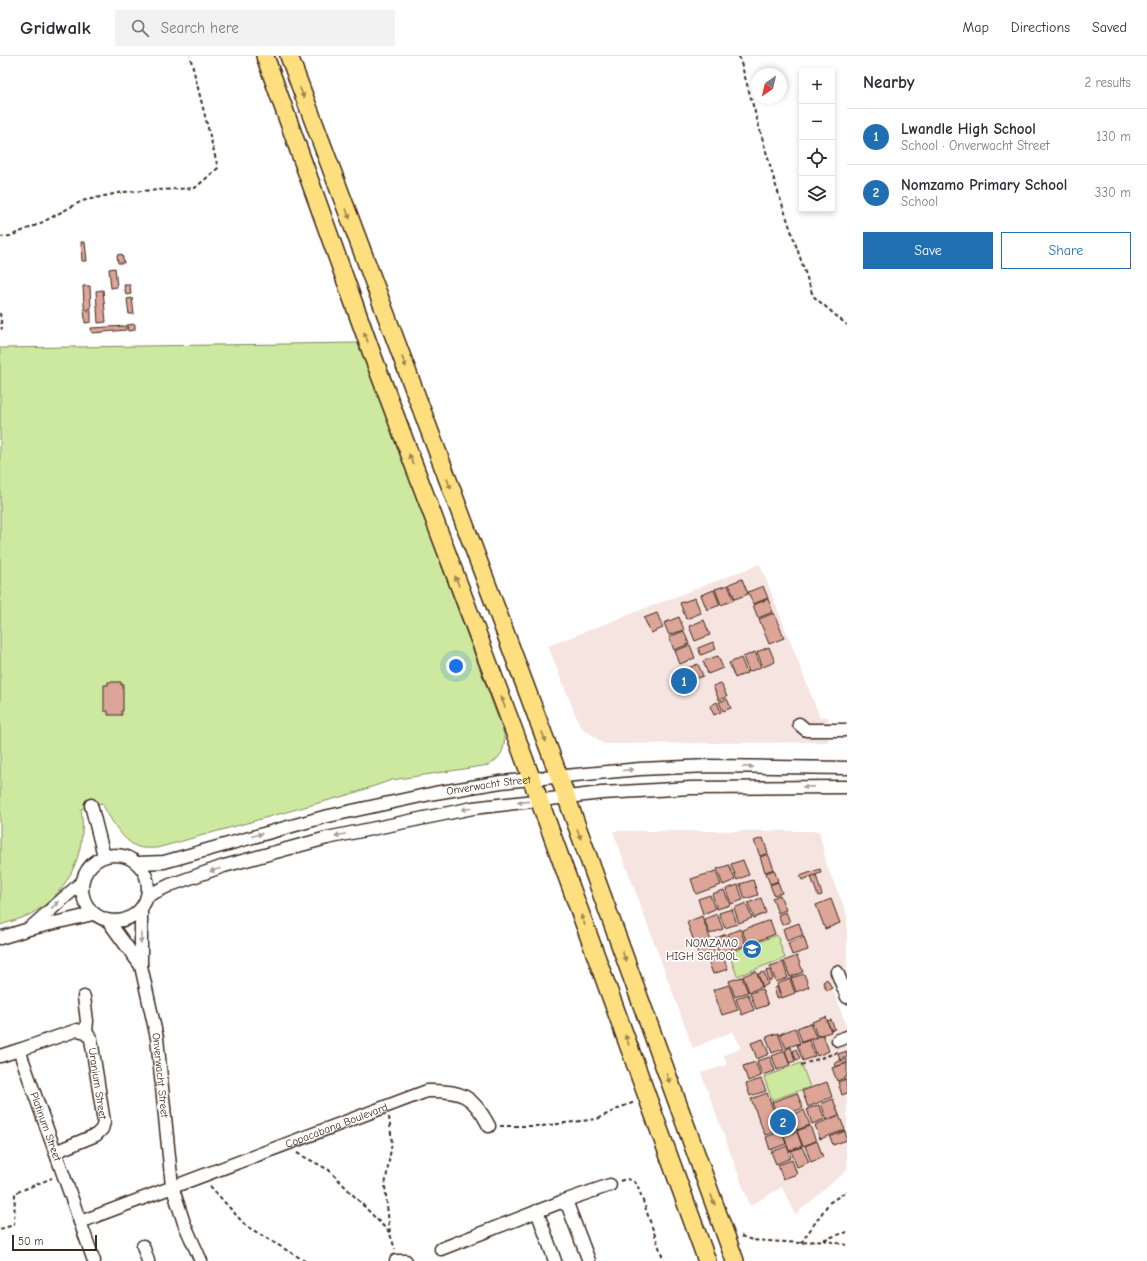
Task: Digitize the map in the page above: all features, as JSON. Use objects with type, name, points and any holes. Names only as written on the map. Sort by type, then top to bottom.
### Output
[{"type":"highway","points":[[265,56],[372,354],[539,800],[708,1261]]},
{"type":"highway","points":[[289,56],[566,797],[735,1261]]},
{"type":"street","points":[[799,724],[806,730],[847,730]]},
{"type":"street","name":"Onverwacht Street","points":[[138,863],[164,862],[324,817],[380,804],[501,782],[640,769],[709,766],[847,768]]},
{"type":"street","name":"Onverwacht Street","points":[[149,895],[170,884],[224,866],[327,838],[473,808],[610,792],[691,788],[847,787]]},
{"type":"street","points":[[90,805],[104,856]]},
{"type":"street","points":[[28,929],[82,882],[89,866],[104,856],[122,855],[138,863],[147,877],[149,895],[141,911],[127,920],[109,922],[93,914],[83,900],[82,882]]},
{"type":"street","name":"Onverwacht Street","points":[[141,911],[141,966],[157,1038],[172,1186],[184,1223],[201,1261]]},
{"type":"street","points":[[0,938],[28,929],[93,914]]},
{"type":"street","name":"Onverwacht Street","points":[[109,922],[141,966]]},
{"type":"street","points":[[837,972],[847,997]]},
{"type":"street","points":[[0,1056],[77,1030],[86,1032],[87,1021],[84,997]]},
{"type":"street","name":"Uranium Street","points":[[55,1152],[96,1135],[102,1129],[104,1122],[91,1039],[86,1032]]},
{"type":"street","name":"Platinum Street","points":[[18,1050],[94,1261]]},
{"type":"street","name":"Copacabana Boulevard","points":[[172,1186],[427,1091],[442,1090],[456,1092],[470,1099],[481,1109],[489,1126]]},
{"type":"street","points":[[441,1249],[537,1211],[610,1185]]},
{"type":"street","points":[[80,1222],[172,1186]]},
{"type":"street","points":[[561,1202],[568,1206],[589,1261]]},
{"type":"street","points":[[537,1211],[555,1261]]},
{"type":"street","points":[[143,1246],[148,1261]]},
{"type":"path","points":[[0,237],[10,236],[39,224],[82,201],[123,192],[195,188],[218,168],[190,56]]},
{"type":"path","points":[[739,56],[775,182],[813,296],[847,325]]},
{"type":"path","points":[[0,313],[2,330]]},
{"type":"path","points":[[801,1065],[842,1043]]},
{"type":"path","points":[[489,1126],[542,1126],[597,1119],[624,1106],[648,1098]]},
{"type":"path","points":[[388,1106],[392,1142],[384,1186],[390,1234],[400,1261]]},
{"type":"path","points":[[282,1145],[329,1170],[390,1234]]},
{"type":"path","points":[[0,1229],[14,1225],[15,1193],[63,1174]]},
{"type":"path","points":[[202,1175],[213,1190],[246,1226],[305,1261]]},
{"type":"path","points":[[610,1185],[626,1178],[637,1184],[664,1261]]},
{"type":"path","points":[[801,1243],[829,1203],[847,1191]]},
{"type":"path","points":[[723,1228],[752,1240],[801,1243],[822,1240],[847,1232]]},
{"type":"path","points":[[822,1240],[847,1245]]},
{"type":"shaded area","points":[[760,564],[820,718],[828,716],[828,742],[604,744],[580,726],[548,646]]},
{"type":"shaded area","name":"NOMZAMO HIGH SCHOOL","points":[[613,831],[819,831],[827,866],[847,914],[847,983],[833,989],[847,1028],[847,1170],[795,1215],[782,1187],[750,1206],[701,1073],[727,1065],[724,1055],[741,1048],[733,1031],[693,1048]]},
{"type":"green space","points":[[359,343],[504,734],[504,744],[500,756],[489,765],[392,780],[351,794],[157,848],[138,847],[127,840],[108,815],[102,803],[81,809],[82,827],[80,846],[73,870],[66,881],[59,891],[40,908],[29,915],[0,925],[0,348]]},
{"type":"green space","points":[[777,935],[785,958],[737,976],[729,953]]},
{"type":"green space","points":[[801,1063],[810,1087],[772,1100],[764,1077]]},
{"type":"building","points":[[81,242],[85,242],[87,261],[82,261]]},
{"type":"building","points":[[122,254],[124,263],[118,263],[117,255]]},
{"type":"building","points":[[115,268],[117,287],[111,288],[109,269]]},
{"type":"building","points":[[124,285],[130,285],[131,294],[126,295]]},
{"type":"building","points":[[83,286],[90,286],[91,309],[87,309],[88,311],[91,311],[91,322],[85,323]]},
{"type":"building","points":[[103,290],[106,322],[98,323],[96,291]]},
{"type":"building","points":[[132,298],[134,314],[129,314],[127,299]]},
{"type":"building","points":[[135,324],[135,330],[128,331],[127,325]]},
{"type":"building","points":[[126,326],[126,330],[92,333],[91,328]]},
{"type":"building","points":[[742,579],[748,594],[735,599],[729,584]]},
{"type":"building","points":[[728,585],[734,600],[721,605],[715,589]]},
{"type":"building","points":[[763,586],[768,598],[753,604],[748,592]]},
{"type":"building","points":[[714,590],[720,605],[707,610],[701,595]]},
{"type":"building","points":[[695,598],[701,613],[686,619],[680,603]]},
{"type":"building","points":[[768,599],[773,612],[758,618],[753,605]]},
{"type":"building","points":[[657,613],[663,628],[651,633],[644,618]]},
{"type":"building","points":[[774,613],[784,638],[769,644],[759,619]]},
{"type":"building","points":[[679,617],[684,630],[669,635],[664,623]]},
{"type":"building","points":[[704,620],[710,635],[695,641],[689,626]]},
{"type":"building","points":[[684,631],[689,644],[674,650],[669,637]]},
{"type":"building","points":[[713,642],[716,649],[701,655],[698,648]]},
{"type":"building","points":[[690,645],[695,658],[680,664],[675,651]]},
{"type":"building","points":[[769,647],[775,662],[763,667],[757,652]]},
{"type":"building","points":[[755,652],[761,667],[749,672],[743,657]]},
{"type":"building","points":[[718,656],[723,668],[708,674],[703,661]]},
{"type":"building","points":[[741,658],[747,673],[735,678],[729,663]]},
{"type":"building","points":[[698,664],[703,676],[687,682],[683,670]]},
{"type":"building","points":[[108,682],[121,682],[121,685],[123,684],[122,715],[108,715],[108,711],[104,711],[104,685],[108,685]]},
{"type":"building","points":[[721,683],[727,697],[719,700],[713,686]]},
{"type":"building","points":[[727,699],[731,708],[723,711],[719,702]]},
{"type":"building","points":[[717,702],[721,712],[714,715],[710,706]]},
{"type":"building","points":[[763,838],[768,853],[760,856],[754,841]]},
{"type":"building","points":[[768,854],[774,869],[765,872],[760,857]]},
{"type":"building","points":[[743,860],[749,875],[737,880],[731,864]]},
{"type":"building","points":[[729,865],[735,880],[723,885],[717,869]]},
{"type":"building","points":[[820,869],[821,873],[802,880],[800,876]]},
{"type":"building","points":[[774,870],[778,881],[770,884],[766,873]]},
{"type":"building","points":[[716,871],[721,885],[696,894],[691,879]]},
{"type":"building","points":[[816,875],[822,895],[818,896],[811,877]]},
{"type":"building","points":[[753,880],[758,895],[745,899],[740,884]]},
{"type":"building","points":[[778,882],[782,893],[774,895],[770,885]]},
{"type":"building","points":[[738,885],[743,900],[731,904],[726,889]]},
{"type":"building","points":[[724,890],[730,905],[717,909],[712,894]]},
{"type":"building","points":[[710,895],[715,909],[703,914],[698,899]]},
{"type":"building","points":[[780,895],[786,910],[778,913],[772,898]]},
{"type":"building","points":[[761,898],[766,913],[754,918],[748,903]]},
{"type":"building","points":[[831,899],[840,923],[825,929],[816,905]]},
{"type":"building","points":[[746,903],[752,918],[739,923],[734,908]]},
{"type":"building","points":[[732,909],[737,924],[725,928],[719,913]]},
{"type":"building","points":[[786,912],[790,922],[782,925],[778,915]]},
{"type":"building","points":[[717,914],[723,929],[710,934],[704,919]]},
{"type":"building","points":[[702,916],[711,941],[696,947],[687,922]]},
{"type":"building","points":[[770,920],[775,934],[748,945],[742,930]]},
{"type":"building","points":[[799,923],[803,935],[787,941],[783,929]]},
{"type":"building","points":[[740,929],[746,945],[734,950],[728,934]]},
{"type":"building","points":[[726,934],[732,950],[719,955],[714,939]]},
{"type":"building","points":[[804,937],[808,950],[792,955],[788,943]]},
{"type":"building","points":[[711,943],[716,955],[701,961],[696,948]]},
{"type":"building","points":[[722,955],[728,969],[713,974],[708,960]]},
{"type":"building","points":[[797,956],[803,972],[790,977],[784,961]]},
{"type":"building","points":[[783,962],[788,978],[776,982],[770,966]]},
{"type":"building","points":[[770,970],[773,979],[769,981],[766,971]]},
{"type":"building","points":[[756,971],[762,987],[749,992],[743,976]]},
{"type":"building","points":[[764,972],[768,984],[763,987],[758,974]]},
{"type":"building","points":[[804,974],[809,987],[796,992],[791,978]]},
{"type":"building","points":[[742,977],[748,992],[735,997],[729,981]]},
{"type":"building","points":[[790,979],[795,993],[782,998],[777,984]]},
{"type":"building","points":[[827,979],[832,988],[827,991],[823,982]]},
{"type":"building","points":[[729,985],[738,1010],[722,1015],[713,990]]},
{"type":"building","points":[[777,987],[781,997],[777,998],[774,988]]},
{"type":"building","points":[[762,989],[768,1005],[756,1009],[750,993]]},
{"type":"building","points":[[748,994],[754,1010],[742,1015],[736,999]]},
{"type":"building","points":[[826,1017],[831,1032],[817,1036],[812,1022]]},
{"type":"building","points":[[831,1020],[835,1029],[831,1030],[827,1021]]},
{"type":"building","points":[[810,1023],[816,1037],[802,1042],[797,1028]]},
{"type":"building","points":[[795,1028],[800,1043],[786,1048],[780,1034]]},
{"type":"building","points":[[778,1033],[784,1049],[772,1053],[766,1037]]},
{"type":"building","points":[[823,1035],[829,1051],[817,1056],[811,1040]]},
{"type":"building","points":[[763,1039],[769,1054],[757,1059],[751,1043]]},
{"type":"building","points":[[809,1040],[815,1056],[803,1061],[797,1045]]},
{"type":"building","points":[[791,1047],[795,1061],[789,1063],[785,1050]]},
{"type":"building","points":[[796,1049],[800,1059],[796,1060],[793,1051]]},
{"type":"building","points":[[785,1051],[790,1065],[777,1070],[772,1056]]},
{"type":"building","points":[[847,1051],[847,1057],[840,1060],[838,1054]]},
{"type":"building","points":[[770,1057],[775,1071],[762,1075],[757,1061]]},
{"type":"building","points":[[847,1059],[847,1063],[835,1067],[834,1063]]},
{"type":"building","points":[[755,1062],[761,1076],[748,1081],[743,1066]]},
{"type":"building","points":[[847,1063],[847,1077],[837,1081],[832,1068]]},
{"type":"building","points":[[761,1079],[766,1091],[750,1096],[746,1084]]},
{"type":"building","points":[[846,1079],[847,1093],[842,1095],[838,1082]]},
{"type":"building","points":[[827,1082],[832,1097],[808,1107],[802,1091]]},
{"type":"building","points":[[767,1093],[781,1130],[765,1135],[751,1099]]},
{"type":"building","points":[[797,1093],[803,1108],[778,1118],[772,1102]]},
{"type":"building","points":[[833,1099],[839,1115],[827,1120],[821,1104]]},
{"type":"building","points":[[819,1105],[825,1119],[812,1124],[807,1109]]},
{"type":"building","points":[[804,1110],[810,1125],[797,1130],[792,1115]]},
{"type":"building","points":[[791,1115],[797,1130],[784,1135],[778,1120]]},
{"type":"building","points":[[839,1115],[845,1130],[820,1139],[815,1125]]},
{"type":"building","points":[[810,1126],[816,1141],[803,1146],[797,1131]]},
{"type":"building","points":[[782,1131],[786,1144],[770,1150],[766,1137]]},
{"type":"building","points":[[845,1131],[847,1140],[833,1145],[830,1137]]},
{"type":"building","points":[[797,1132],[802,1146],[789,1151],[784,1136]]},
{"type":"building","points":[[817,1141],[823,1157],[811,1162],[805,1146]]},
{"type":"building","points":[[787,1146],[791,1158],[776,1164],[771,1152]]},
{"type":"building","points":[[802,1147],[809,1162],[797,1167],[791,1151]]},
{"type":"building","points":[[792,1160],[797,1174],[783,1179],[778,1165]]},
{"type":"place","name":"Lwandle High School","points":[[684,681]]},
{"type":"place","name":"NOMZAMO HIGH SCHOOL","points":[[752,949]]},
{"type":"place","name":"Nomzamo Primary School","points":[[783,1122]]}]
